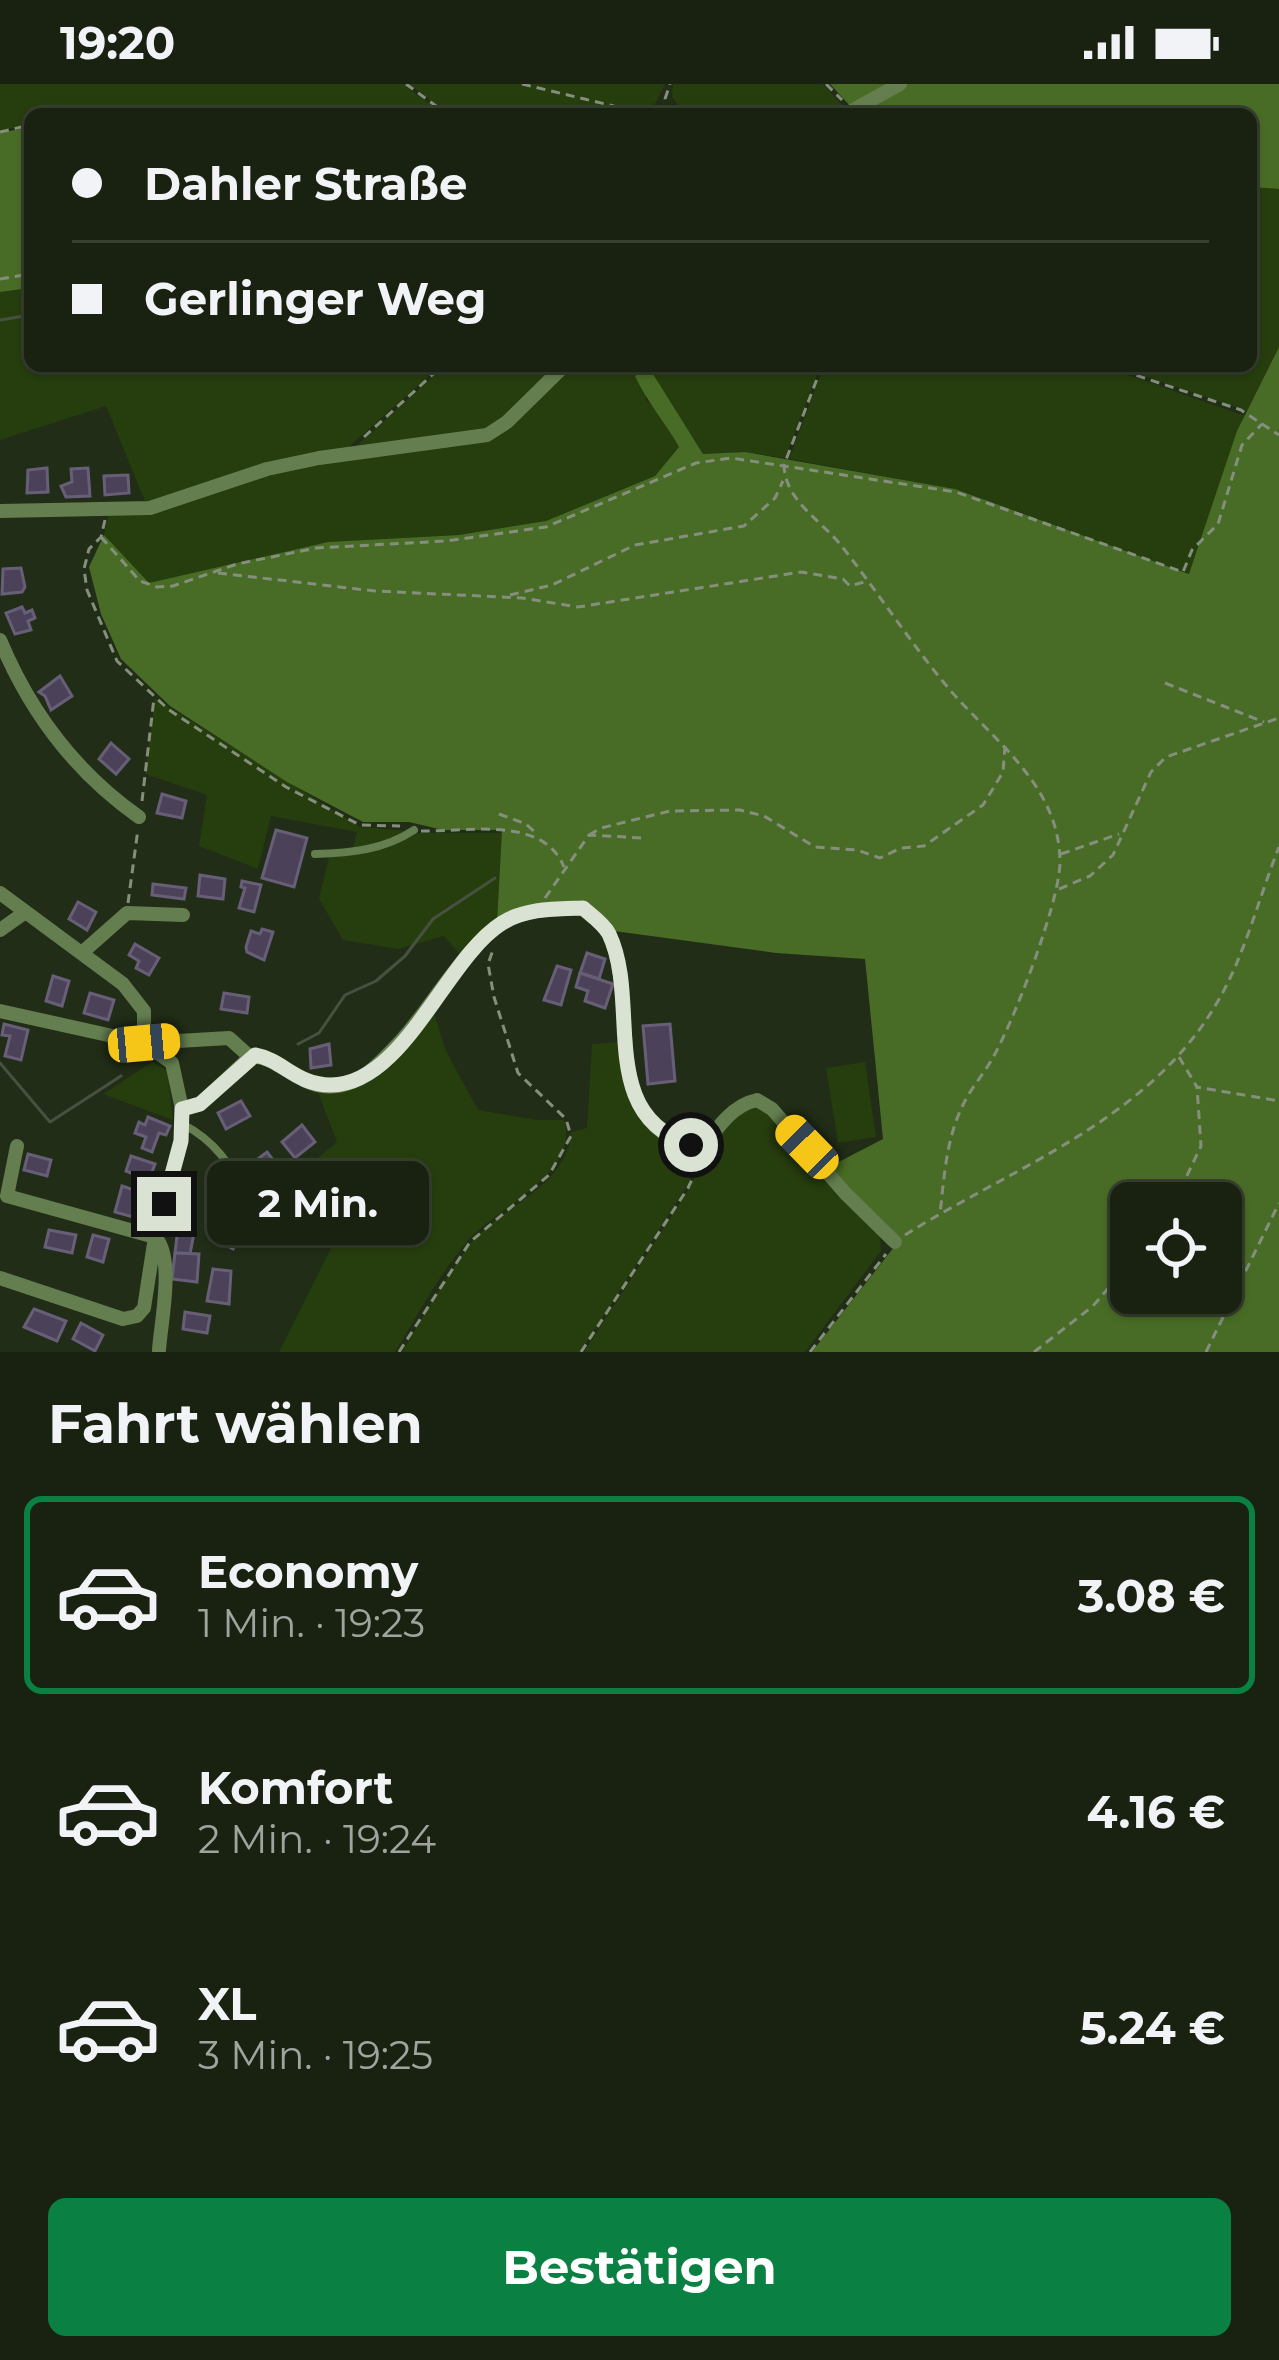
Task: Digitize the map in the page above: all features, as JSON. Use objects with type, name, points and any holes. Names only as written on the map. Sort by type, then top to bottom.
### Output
[{"type":"street","points":[[858,108],[900,84]]},
{"type":"street","points":[[0,511],[150,508],[267,469],[487,434],[507,422],[558,372]]},
{"type":"street","points":[[0,640],[20,689],[69,755],[140,817]]},
{"type":"street","points":[[0,893],[84,952],[140,1003],[146,1024],[144,1043]]},
{"type":"street","points":[[0,1011],[144,1043],[229,1038],[250,1057],[263,1057],[306,1082],[331,1085],[355,1080],[381,1062],[484,938],[502,923],[539,910],[583,908],[608,931],[621,982],[627,1070],[636,1095],[669,1138],[705,1147],[742,1103],[757,1100],[772,1109],[895,1242]]},
{"type":"street","points":[[0,930],[24,913]]},
{"type":"street","points":[[84,952],[127,913],[183,915]]},
{"type":"street","points":[[0,1278],[122,1319],[137,1316],[144,1308],[182,1117],[172,1063],[144,1043]]},
{"type":"street","points":[[182,1117],[250,1057]]},
{"type":"street","points":[[17,1146],[7,1196],[155,1237],[162,1244],[166,1262],[159,1350]]},
{"type":"lane","points":[[315,854],[376,847],[414,830]]},
{"type":"lane","points":[[182,1117],[239,1178],[242,1196]]},
{"type":"path","points":[[406,84],[439,108]]},
{"type":"path","points":[[522,84],[622,108]]},
{"type":"path","points":[[826,84],[845,108]]},
{"type":"path","points":[[345,454],[435,372]]},
{"type":"path","points":[[507,597],[573,577],[635,545],[744,526],[775,498],[820,372]]},
{"type":"path","points":[[1126,372],[1241,410],[1279,435]]},
{"type":"path","points":[[101,537],[148,585],[173,586],[316,548],[446,541],[546,527],[714,459],[784,464],[956,492],[1184,572],[1192,550],[1218,524],[1242,445],[1262,424]]},
{"type":"path","points":[[784,479],[949,689],[1006,745],[1048,809],[1059,855],[1057,889],[1008,1028],[962,1105],[952,1132],[940,1214]]},
{"type":"path","points":[[107,508],[101,537],[88,548],[87,590],[117,661],[154,696],[256,769],[360,825],[517,832],[542,839]]},
{"type":"path","points":[[214,572],[578,607],[801,572],[844,579],[850,586],[866,580]]},
{"type":"path","points":[[1165,683],[1266,723]]},
{"type":"path","points":[[1057,889],[1090,876],[1113,855],[1151,772],[1166,757],[1279,718]]},
{"type":"path","points":[[539,910],[590,835],[670,811],[740,810],[764,816],[814,847],[857,850],[880,858],[901,848],[924,846],[983,806],[1004,772],[1006,745]]},
{"type":"path","points":[[499,814],[526,824],[558,851],[564,867]]},
{"type":"path","points":[[1059,855],[1124,832]]},
{"type":"path","points":[[590,835],[643,838]]},
{"type":"path","points":[[810,1352],[895,1242],[1091,1131],[1178,1055],[1222,995],[1279,848]]},
{"type":"path","points":[[399,1352],[470,1242],[549,1174],[571,1136],[566,1119],[518,1073],[504,1037],[488,964],[502,923]]},
{"type":"path","points":[[1178,1055],[1196,1087],[1201,1146],[1184,1182]]},
{"type":"path","points":[[1196,1087],[1279,1101]]},
{"type":"path","points":[[581,1352],[688,1188],[705,1147]]},
{"type":"path","points":[[1206,1352],[1279,1203]]},
{"type":"path","points":[[1034,1352],[1093,1306],[1110,1286]]},
{"type":"green space","points":[[0,84],[665,84],[653,108],[610,104],[622,108],[441,108],[410,85],[409,89],[436,108],[24,108],[24,125],[0,131]]},
{"type":"green space","points":[[673,84],[823,84],[845,108],[688,108],[679,107],[672,97]]},
{"type":"green space","points":[[830,84],[1279,84],[1279,189],[1257,187],[1257,108],[852,108]]},
{"type":"green space","points":[[24,128],[24,289],[0,292],[0,133]]},
{"type":"green space","points":[[1257,187],[1279,189],[1279,347],[1247,411],[1133,372],[1257,372]]},
{"type":"green space","points":[[24,289],[24,372],[433,372],[343,452],[147,506],[106,406],[0,440],[0,292]]},
{"type":"green space","points":[[1279,347],[1279,1352],[812,1352],[898,1242],[827,1168],[883,1139],[865,959],[776,953],[614,931],[583,905],[497,922],[502,830],[363,822],[287,782],[170,706],[121,659],[101,614],[89,567],[104,535],[149,583],[328,542],[459,535],[546,521],[655,476],[679,447],[635,376],[640,372],[652,372],[703,454],[745,452],[955,489],[1189,574],[1237,431]]},
{"type":"green space","points":[[437,372],[554,372],[496,427],[350,452]]},
{"type":"green space","points":[[560,372],[648,372],[646,400],[660,413],[679,447],[655,476],[546,521],[459,535],[328,542],[148,584],[104,535],[110,509],[151,510],[269,471],[488,436]]},
{"type":"green space","points":[[651,372],[818,372],[785,458],[745,452],[703,454]]},
{"type":"green space","points":[[822,372],[1120,372],[1245,416],[1190,574],[955,489],[789,459]]},
{"type":"green space","points":[[155,698],[360,827],[408,831],[352,851],[357,832],[271,816],[258,869],[199,846],[207,795],[145,774]]},
{"type":"green space","points":[[415,833],[502,833],[497,922],[464,959],[444,936],[398,949],[343,940],[319,899],[329,857],[390,846]]},
{"type":"green space","points":[[432,1007],[446,1051],[478,1110],[564,1120],[566,1139],[560,1157],[532,1189],[466,1243],[395,1352],[279,1352],[344,1222],[294,1178],[337,1142],[318,1092],[342,1089]]},
{"type":"green space","points":[[621,1042],[648,1120],[700,1157],[687,1186],[580,1352],[402,1352],[467,1248],[558,1168],[571,1132],[587,1128],[592,1044]]},
{"type":"green space","points":[[152,1062],[167,1070],[173,1120],[103,1094]]},
{"type":"green space","points":[[865,1062],[876,1137],[838,1143],[826,1068]]},
{"type":"green space","points":[[756,1103],[770,1110],[873,1226],[881,1251],[805,1352],[584,1352],[689,1189],[717,1131]]},
{"type":"building","points":[[47,468],[48,492],[27,493],[28,470]]},
{"type":"building","points":[[88,468],[90,496],[66,497],[61,486],[72,482],[71,469]]},
{"type":"building","points":[[128,475],[129,493],[105,495],[104,476]]},
{"type":"building","points":[[21,568],[22,592],[2,594],[3,569]]},
{"type":"building","points":[[22,607],[25,613],[32,610],[35,618],[28,621],[31,630],[15,634],[6,613]]},
{"type":"building","points":[[60,676],[72,696],[51,710],[39,692]]},
{"type":"building","points":[[111,743],[129,759],[116,774],[99,759]]},
{"type":"building","points":[[162,794],[186,801],[182,818],[157,813]]},
{"type":"building","points":[[276,830],[307,838],[294,887],[262,878]]},
{"type":"building","points":[[200,875],[225,879],[223,899],[198,896]]},
{"type":"building","points":[[242,881],[261,885],[254,912],[239,908],[245,888]]},
{"type":"building","points":[[153,884],[186,888],[184,899],[152,895]]},
{"type":"building","points":[[78,902],[96,912],[87,930],[69,919]]},
{"type":"building","points":[[262,929],[273,932],[264,960],[246,947],[251,931],[260,934]]},
{"type":"building","points":[[135,944],[159,958],[149,975],[136,968],[139,961],[129,955]]},
{"type":"building","points":[[587,953],[605,959],[599,979],[580,973]]},
{"type":"building","points":[[557,966],[571,970],[561,1005],[544,1000]]},
{"type":"building","points":[[580,973],[613,984],[605,1008],[585,1001],[588,991],[576,987]]},
{"type":"building","points":[[53,976],[69,981],[62,1006],[46,1001]]},
{"type":"building","points":[[90,993],[114,1000],[108,1020],[84,1013]]},
{"type":"building","points":[[224,993],[249,997],[247,1013],[221,1009]]},
{"type":"building","points":[[4,1024],[28,1030],[21,1060],[5,1056],[10,1036],[2,1035]]},
{"type":"building","points":[[670,1024],[675,1081],[648,1084],[643,1026]]},
{"type":"building","points":[[329,1044],[331,1065],[311,1068],[310,1049]]},
{"type":"building","points":[[241,1101],[250,1116],[226,1129],[218,1113]]},
{"type":"building","points":[[148,1117],[170,1126],[166,1135],[159,1133],[152,1152],[142,1148],[146,1137],[135,1133],[139,1122],[145,1125]]},
{"type":"building","points":[[302,1125],[315,1142],[295,1158],[282,1142]]},
{"type":"building","points":[[267,1152],[280,1169],[259,1185],[246,1168]]},
{"type":"building","points":[[28,1154],[51,1160],[47,1176],[24,1170]]},
{"type":"building","points":[[131,1156],[155,1164],[149,1180],[126,1171]]},
{"type":"building","points":[[122,1186],[140,1192],[133,1217],[115,1212]]},
{"type":"building","points":[[239,1205],[266,1221],[257,1236],[244,1228],[233,1249],[210,1236],[218,1222],[227,1227]]},
{"type":"building","points":[[178,1228],[194,1233],[190,1254],[175,1253]]},
{"type":"building","points":[[49,1230],[76,1235],[72,1253],[45,1247]]},
{"type":"building","points":[[93,1235],[109,1239],[103,1262],[87,1257]]},
{"type":"building","points":[[175,1253],[199,1254],[197,1282],[172,1279]]},
{"type":"building","points":[[213,1269],[231,1271],[229,1304],[207,1301]]},
{"type":"building","points":[[34,1309],[66,1321],[57,1341],[24,1327]]},
{"type":"building","points":[[185,1312],[210,1316],[207,1333],[183,1329]]},
{"type":"building","points":[[81,1323],[103,1335],[95,1351],[73,1339]]},
{"type":"waterway","points":[[0,320],[24,316]]},
{"type":"waterway","points":[[298,1044],[319,1033],[345,995],[376,981],[405,956],[433,919],[495,878]]},
{"type":"waterway","points":[[0,1063],[50,1122],[121,1076]]},
{"type":"route","points":[[164,1204],[181,1141],[182,1109],[200,1104],[255,1055],[306,1082],[341,1085],[355,1080],[381,1062],[413,1029],[484,938],[502,923],[539,910],[583,908],[608,931],[621,982],[627,1070],[636,1095],[649,1118],[669,1138],[691,1145]]}]
